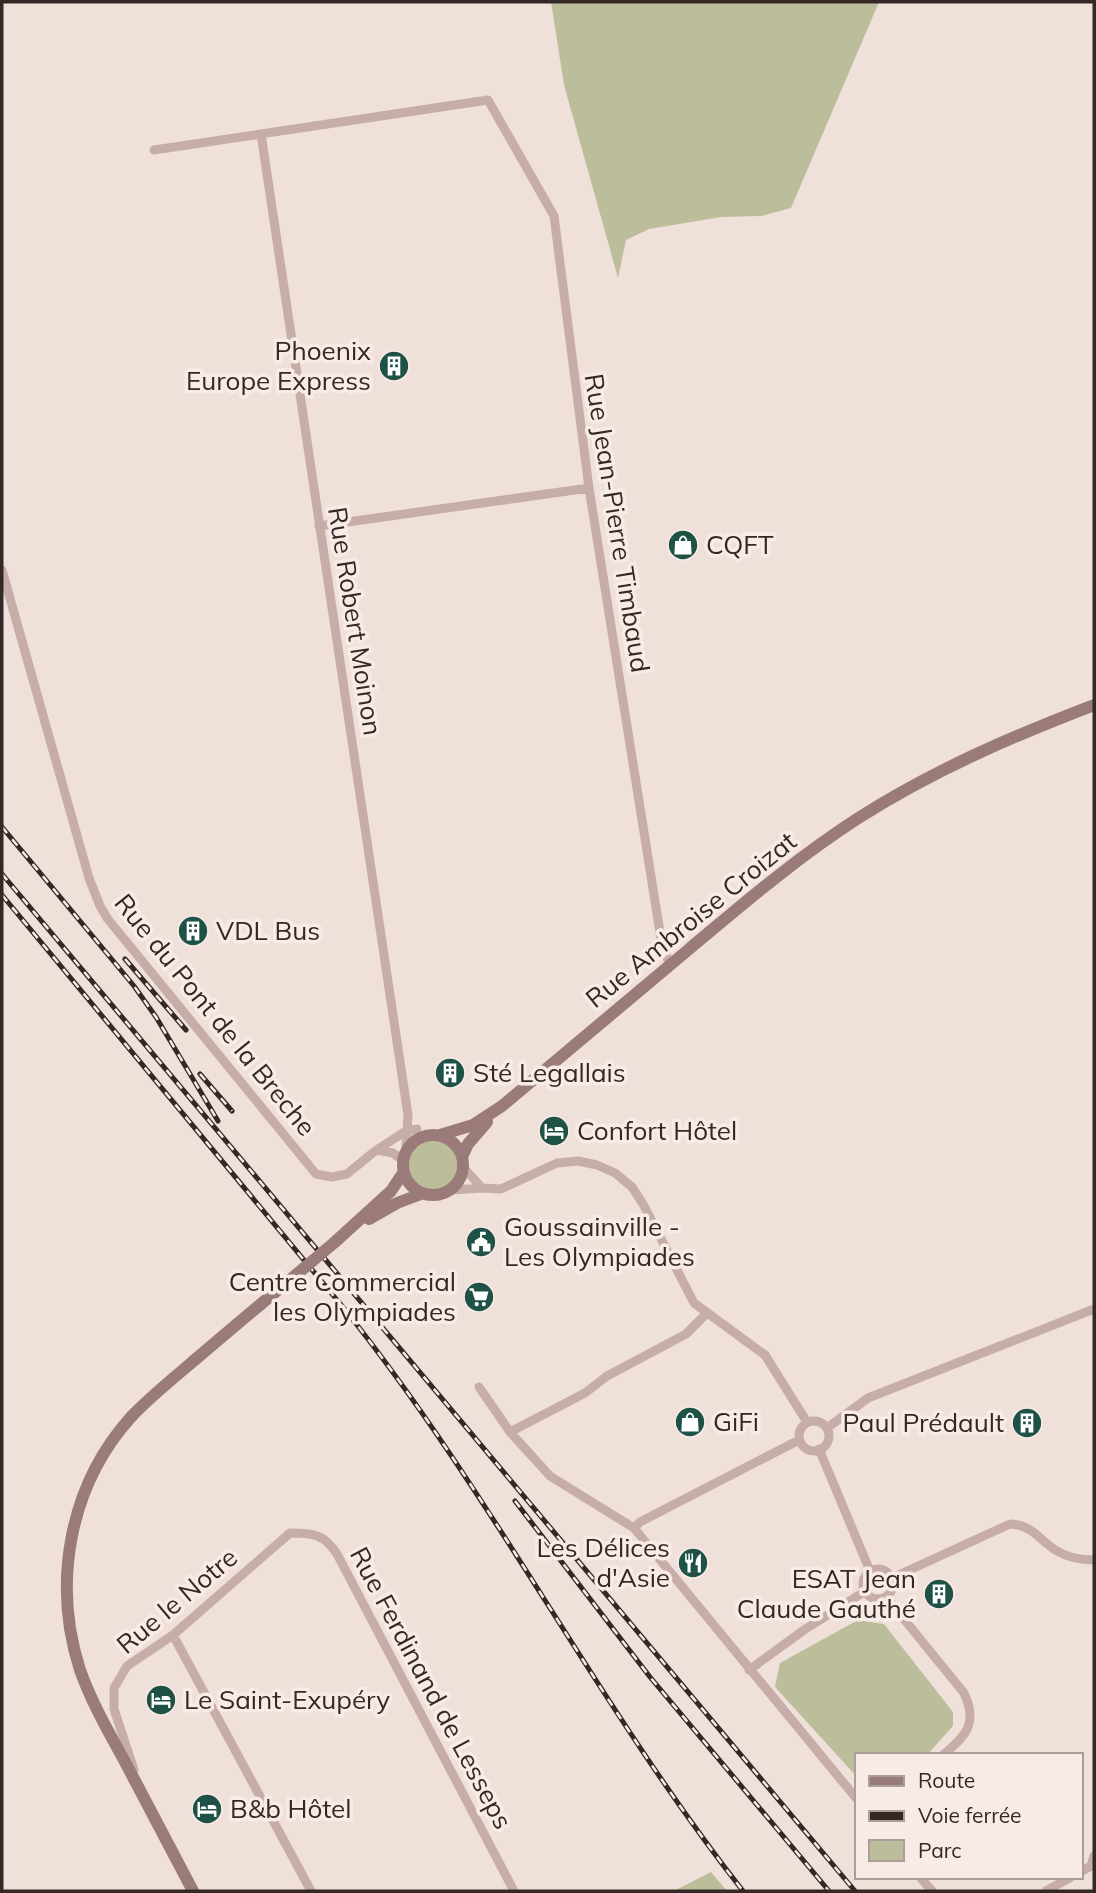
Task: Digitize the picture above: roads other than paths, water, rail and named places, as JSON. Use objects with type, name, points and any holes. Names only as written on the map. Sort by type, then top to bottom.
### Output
[{"type":"main road","name":"Rue Ambroise Croizat","points":[[502,1106],[811,850],[919,782],[1005,740],[1094,705]]},
{"type":"main road","points":[[348,1232],[391,1191],[413,1142],[428,1133],[473,1125],[502,1106]]},
{"type":"main road","points":[[193,1891],[86,1684],[72,1641],[67,1610],[67,1577],[70,1545],[78,1511],[99,1462],[131,1418],[176,1376],[348,1232],[385,1209],[422,1194],[437,1195],[451,1190],[458,1182],[472,1138],[502,1106]]},
{"type":"main road","points":[[428,1133],[452,1141],[463,1162]]},
{"type":"main road","points":[[404,1161],[410,1185],[422,1194]]},
{"type":"street","name":"Rue Jean-Pierre Timbaud","points":[[261,134],[488,100],[554,216],[589,488],[662,945],[670,965]]},
{"type":"street","points":[[154,150],[261,134]]},
{"type":"street","name":"Rue Robert Moinon","points":[[261,134],[408,1115],[404,1161]]},
{"type":"street","points":[[319,526],[589,488]]},
{"type":"street","name":"Rue du Pont de la Breche","points":[[2,570],[85,865],[100,906],[316,1174],[332,1177],[347,1174],[375,1150],[406,1131],[428,1133]]},
{"type":"street","name":"Rue Robert Moinon","points":[[408,1115],[428,1133]]},
{"type":"street","points":[[375,1150],[393,1153],[404,1161]]},
{"type":"street","points":[[451,1190],[501,1189],[557,1163],[578,1161],[615,1173],[632,1187],[643,1204],[694,1303],[765,1355],[807,1422]]},
{"type":"street","points":[[463,1162],[482,1188]]},
{"type":"street","points":[[799,1440],[805,1448],[818,1449],[826,1443],[827,1428],[868,1398],[1094,1309]]},
{"type":"street","points":[[510,1432],[585,1393],[607,1376],[686,1334],[706,1314]]},
{"type":"street","points":[[479,1387],[510,1432],[550,1476],[634,1528],[855,1797]]},
{"type":"street","points":[[807,1422],[817,1421],[827,1428]]},
{"type":"street","points":[[634,1528],[640,1522],[799,1440],[807,1422]]},
{"type":"street","points":[[818,1449],[870,1571]]},
{"type":"street","points":[[892,1578],[1010,1524],[1027,1527],[1061,1553],[1079,1560],[1094,1560]]},
{"type":"street","name":"Rue le Notre","points":[[142,1794],[114,1709],[114,1688],[127,1666],[173,1635],[290,1533]]},
{"type":"street","name":"Rue Ferdinand de Lesseps","points":[[290,1533],[309,1533],[328,1540],[333,1547],[514,1891]]},
{"type":"street","points":[[880,1569],[892,1578],[892,1588],[886,1597],[877,1600],[864,1592],[864,1578],[870,1571],[880,1569]]},
{"type":"street","points":[[749,1671],[804,1630],[864,1592]]},
{"type":"street","points":[[886,1597],[964,1693],[970,1705],[972,1718],[965,1734],[945,1753]]},
{"type":"street","points":[[173,1635],[311,1891]]},
{"type":"street","points":[[1082,1871],[1091,1866],[1094,1856]]},
{"type":"street","points":[[1046,1891],[1067,1879]]},
{"type":"railway","points":[[2,827],[134,986],[156,1017],[218,1121]]},
{"type":"railway","points":[[2,874],[855,1891]]},
{"type":"railway","points":[[2,895],[342,1306],[396,1377],[496,1523],[640,1747],[743,1891]]},
{"type":"railway","points":[[125,959],[186,1030]]},
{"type":"railway","points":[[200,1074],[232,1111]]},
{"type":"railway","points":[[515,1501],[650,1677],[829,1891]]},
{"type":"place","name":"Phoenix Europe Express","points":[[394,366]]},
{"type":"place","name":"CQFT","points":[[683,545]]},
{"type":"place","name":"VDL Bus","points":[[193,931]]},
{"type":"place","name":"Sté Legallais","points":[[450,1073]]},
{"type":"place","name":"Confort Hôtel","points":[[554,1131]]},
{"type":"place","name":"Goussainville - Les Olympiades","points":[[481,1242]]},
{"type":"place","name":"Centre Commercial les Olympiades","points":[[479,1297]]},
{"type":"place","name":"GiFi","points":[[690,1422]]},
{"type":"place","name":"Paul Prédault","points":[[1027,1423]]},
{"type":"place","name":"Les Délices d'Asie","points":[[693,1563]]},
{"type":"place","name":"ESAT Jean Claude Gauthé","points":[[939,1594]]},
{"type":"place","name":"Le Saint-Exupéry","points":[[161,1700]]},
{"type":"place","name":"B&b Hôtel","points":[[207,1809]]}]
